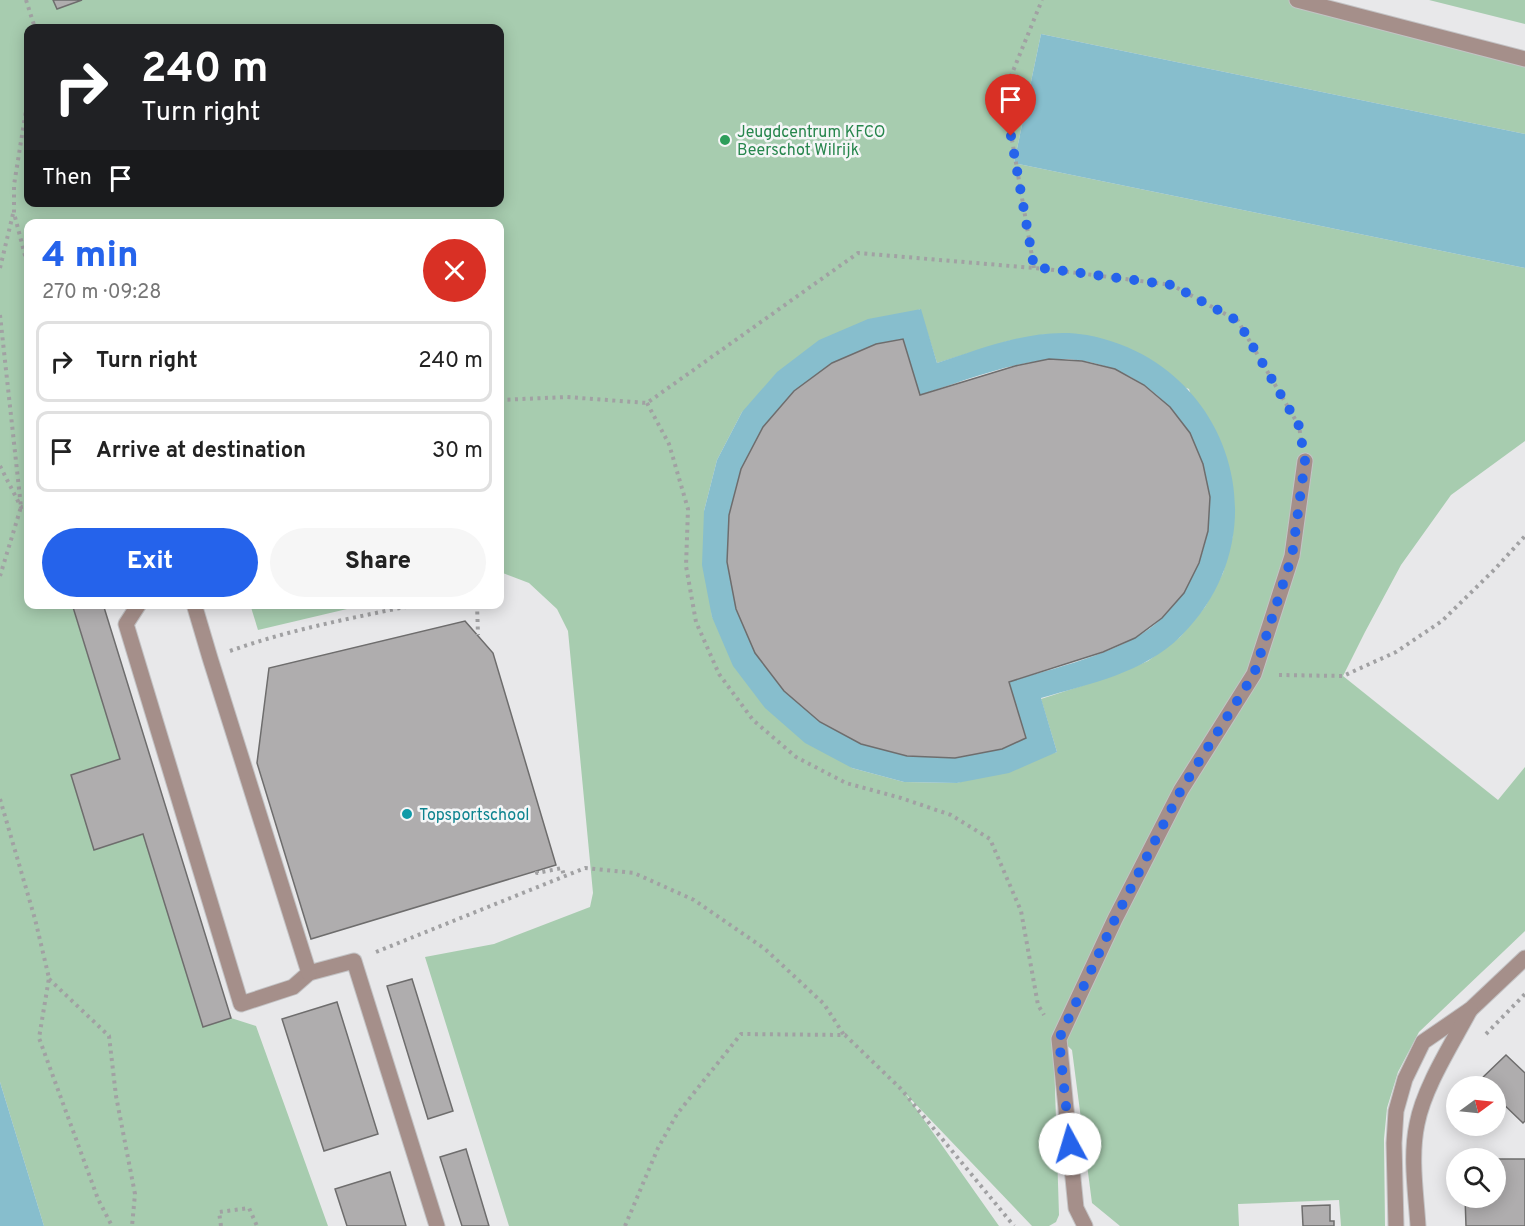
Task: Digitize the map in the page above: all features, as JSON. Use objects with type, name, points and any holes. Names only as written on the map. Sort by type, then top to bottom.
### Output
[{"type":"street","points":[[1297,0],[1525,59]]},
{"type":"street","points":[[1086,1226],[1076,1208],[1059,1039],[1115,919],[1181,790],[1254,674],[1292,556],[1305,461]]},
{"type":"street","points":[[136,609],[126,624],[241,1004],[293,987],[309,974],[354,961],[437,1226]]},
{"type":"street","points":[[195,609],[309,974]]},
{"type":"street","points":[[1396,1226],[1394,1143],[1396,1112],[1405,1080],[1423,1042],[1471,1009],[1525,958]]},
{"type":"street","points":[[1418,1226],[1414,1156],[1417,1124],[1429,1088],[1471,1009]]},
{"type":"path","points":[[26,0],[34,24]]},
{"type":"path","points":[[1034,267],[1004,93],[1042,0]]},
{"type":"path","points":[[0,268],[14,213],[14,185],[24,123]]},
{"type":"path","points":[[14,213],[24,252]]},
{"type":"path","points":[[504,400],[567,397],[647,403],[858,253],[1034,267],[1172,285],[1238,321],[1299,426],[1305,461]]},
{"type":"path","points":[[0,315],[21,507],[0,576]]},
{"type":"path","points":[[647,403],[669,444],[688,508],[686,566],[696,622],[719,674],[753,720],[796,757],[846,783],[902,798],[951,815],[990,839],[1021,911],[1038,1005],[1059,1039]]},
{"type":"path","points":[[0,466],[21,507]]},
{"type":"path","points":[[1254,674],[1343,676],[1396,652],[1442,621],[1525,536]]},
{"type":"path","points":[[210,658],[260,641],[395,609]]},
{"type":"path","points":[[477,609],[478,635]]},
{"type":"path","points":[[0,799],[35,919],[49,978],[39,1038],[98,1199],[112,1226]]},
{"type":"path","points":[[354,961],[585,867],[633,873],[694,900],[765,949],[824,1004],[844,1035],[902,1089],[1014,1226]]},
{"type":"path","points":[[537,871],[537,873],[562,868],[564,876]]},
{"type":"path","points":[[49,978],[109,1036],[116,1096],[135,1194],[132,1226]]},
{"type":"path","points":[[1480,1040],[1525,994]]},
{"type":"path","points":[[625,1226],[657,1148],[677,1114],[741,1034],[844,1035]]},
{"type":"path","points":[[220,1226],[219,1212],[249,1208],[257,1226]]},
{"type":"green space","points":[[0,0],[1297,0],[1525,59],[1525,134],[1041,34],[1014,163],[1525,268],[1525,441],[1451,495],[1401,565],[1343,676],[1498,800],[1525,767],[1525,931],[1419,1032],[1398,1072],[1387,1108],[1384,1139],[1385,1226],[1341,1226],[1339,1200],[1238,1204],[1239,1226],[1120,1226],[1092,1203],[1072,1050],[1060,1039],[1054,1057],[1059,1215],[1056,1222],[1049,1226],[1032,1226],[905,1093],[999,1226],[509,1226],[425,957],[494,944],[590,907],[593,893],[568,631],[557,609],[529,583],[504,574],[504,219],[24,219],[24,609],[73,609],[120,759],[71,775],[94,849],[143,834],[231,1018],[256,1026],[328,1226],[44,1226],[0,1082]],"holes":[[[920,309],[937,363],[1008,341],[1047,334],[1189,389],[1233,535],[1223,573],[1205,607],[1180,637],[1148,661],[1112,676],[1041,699],[1057,752],[957,783],[904,782],[852,768],[712,617],[704,511],[717,460],[742,412]]]},
{"type":"green space","points":[[1429,0],[1525,0],[1525,24]]},
{"type":"green space","points":[[252,609],[347,609],[258,630]]},
{"type":"water","points":[[1041,34],[1525,134],[1525,268],[1014,163]]},
{"type":"water","points":[[921,309],[937,363],[992,345],[1049,333],[1087,335],[1137,351],[1177,379],[1207,415],[1227,457],[1235,503],[1230,549],[1213,595],[1181,636],[1150,659],[1115,676],[1041,698],[1057,752],[1009,773],[957,783],[904,782],[852,768],[805,743],[765,708],[733,666],[712,617],[702,565],[704,511],[717,460],[742,412],[777,372],[819,340],[868,319]],"holes":[[[902,339],[920,395],[1001,369],[1044,360],[1084,361],[1126,375],[1160,398],[1186,428],[1202,464],[1209,503],[1205,543],[1190,582],[1163,617],[1149,629],[1112,649],[1009,682],[1026,738],[1002,749],[955,758],[907,756],[861,744],[820,722],[784,691],[755,653],[794,391],[832,363],[876,344]]]},
{"type":"water","points":[[0,1082],[44,1226],[0,1226]]},
{"type":"building","points":[[53,0],[82,0],[57,9]]},
{"type":"building","points":[[903,339],[920,395],[1015,366],[1049,359],[1082,361],[1115,369],[1144,385],[1170,407],[1190,433],[1203,464],[1210,497],[1208,531],[1199,563],[1184,593],[1162,618],[1135,638],[1103,652],[1009,682],[1026,738],[1002,749],[955,758],[907,756],[861,744],[820,722],[784,691],[755,653],[736,609],[727,562],[729,515],[741,469],[763,427],[794,391],[832,363],[876,344]]},
{"type":"building","points":[[74,609],[105,609],[231,1018],[203,1027],[143,834],[94,850],[71,775],[120,759]]},
{"type":"building","name":"Topsportschool","points":[[465,621],[493,653],[556,865],[311,939],[257,763],[269,668]]},
{"type":"building","points":[[412,979],[453,1111],[428,1119],[387,986]]},
{"type":"building","points":[[337,1002],[378,1134],[324,1151],[282,1019]]},
{"type":"building","points":[[1506,1055],[1525,1073],[1525,1121],[1523,1123],[1506,1107],[1506,1076],[1484,1076]]},
{"type":"building","points":[[466,1149],[489,1226],[462,1226],[440,1157]]},
{"type":"building","points":[[1506,1159],[1525,1159],[1525,1226],[1466,1226],[1465,1208],[1506,1208]]},
{"type":"building","points":[[390,1172],[406,1226],[347,1226],[335,1189]]},
{"type":"building","points":[[1330,1205],[1330,1221],[1334,1221],[1334,1226],[1303,1226],[1302,1206]]},
{"type":"place","name":"Jeugdcentrum KFCO Beerschot Wilrijk","points":[[725,140]]},
{"type":"place","name":"Topsportschool","points":[[407,814]]},
{"type":"route","points":[[1011,136],[1034,267],[1172,285],[1238,321],[1299,426],[1305,461],[1292,556],[1254,674],[1181,790],[1115,919],[1059,1039],[1070,1144]]}]
